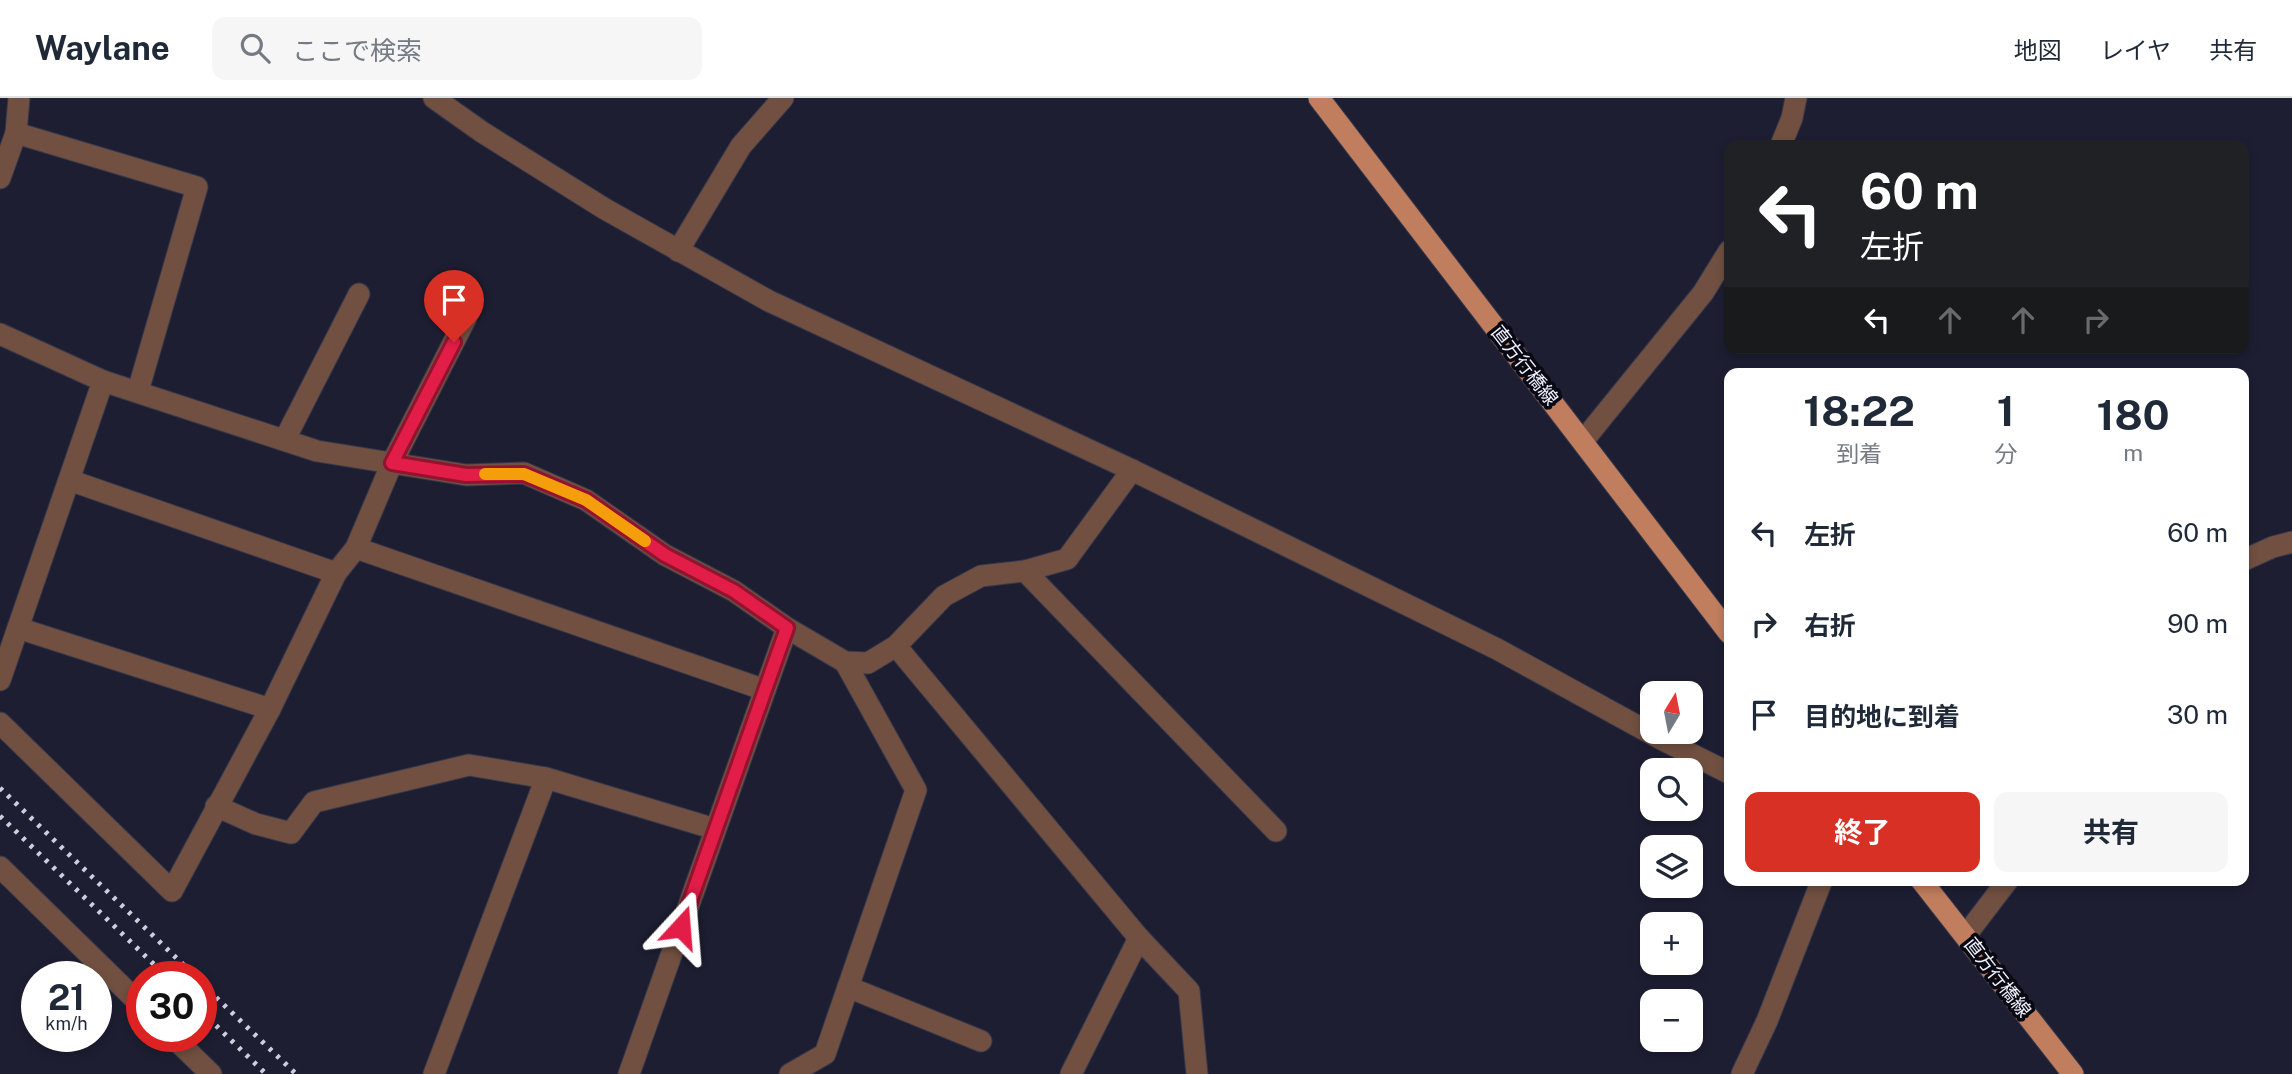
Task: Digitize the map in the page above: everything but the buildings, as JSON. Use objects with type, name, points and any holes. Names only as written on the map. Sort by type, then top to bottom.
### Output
[{"type":"main road","name":"直方行橋線","points":[[1320,98],[1724,626]]},
{"type":"main road","name":"直方行橋線","points":[[1926,886],[2073,1074]]},
{"type":"street","points":[[0,178],[16,133],[19,98]]},
{"type":"street","points":[[434,98],[482,132],[582,195],[769,301],[1132,470],[1497,649],[1724,770]]},
{"type":"street","points":[[678,251],[741,146],[783,98]]},
{"type":"street","points":[[1783,140],[1796,98]]},
{"type":"street","points":[[16,133],[197,187],[138,391]]},
{"type":"street","points":[[1583,441],[1703,293],[1724,259]]},
{"type":"street","points":[[285,439],[359,294]]},
{"type":"street","points":[[0,723],[172,891],[270,709],[336,573],[356,548],[392,463],[466,318]]},
{"type":"street","points":[[0,334],[103,381],[317,451],[466,475],[524,474],[586,500],[665,555],[734,591],[787,628],[845,662],[868,663],[896,646],[944,596],[981,576],[1025,571],[1067,559],[1132,470]]},
{"type":"street","points":[[0,680],[103,381]]},
{"type":"street","points":[[69,480],[336,573]]},
{"type":"street","points":[[2249,557],[2292,542]]},
{"type":"street","points":[[356,548],[765,690]]},
{"type":"street","points":[[1025,571],[1276,831]]},
{"type":"street","points":[[18,628],[270,709]]},
{"type":"street","points":[[629,1074],[787,628]]},
{"type":"street","points":[[896,646],[1139,938],[1189,991],[1197,1074]]},
{"type":"street","points":[[790,1074],[825,1054],[916,790],[845,662]]},
{"type":"street","points":[[216,806],[256,824],[291,833],[314,802],[469,765],[546,778],[716,829]]},
{"type":"street","points":[[434,1074],[546,778]]},
{"type":"street","points":[[0,867],[126,990]]},
{"type":"street","points":[[1742,1074],[1767,1021],[1820,886]]},
{"type":"street","points":[[1966,935],[2003,886]]},
{"type":"street","points":[[1071,1074],[1139,938]]},
{"type":"street","points":[[848,987],[981,1041]]},
{"type":"street","points":[[188,1052],[211,1074]]},
{"type":"railway","points":[[0,788],[179,961]]},
{"type":"railway","points":[[0,816],[150,961]]},
{"type":"railway","points":[[217,998],[296,1074]]},
{"type":"railway","points":[[217,1027],[266,1074]]},
{"type":"slow traffic","points":[[485,474],[524,474],[586,500],[645,541]]},
{"type":"route","points":[[454,342],[392,463],[466,475],[524,474],[586,500],[665,555],[734,591],[787,628],[681,927]]}]
